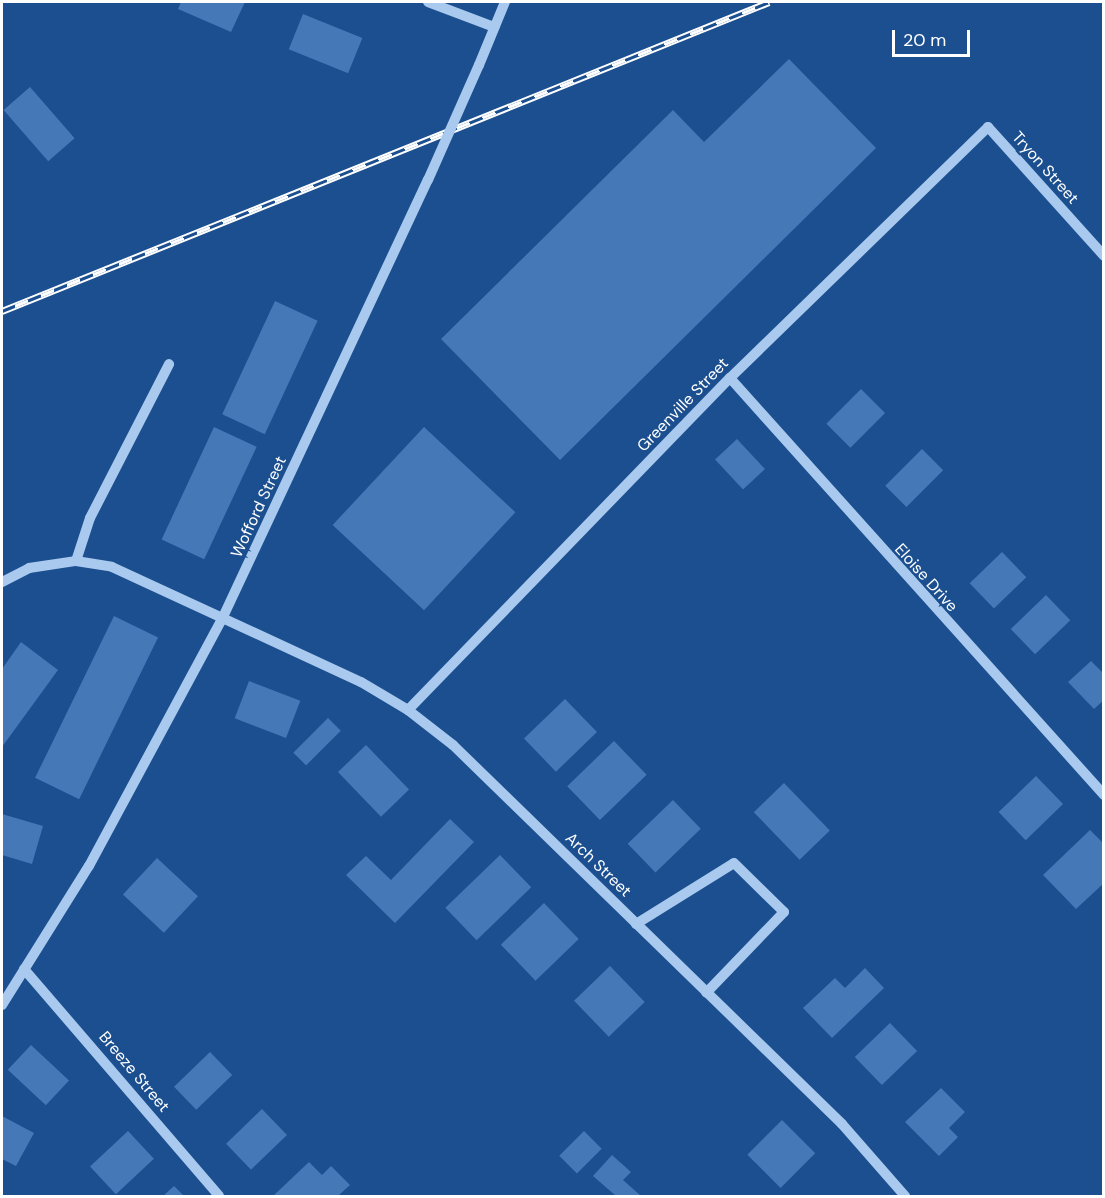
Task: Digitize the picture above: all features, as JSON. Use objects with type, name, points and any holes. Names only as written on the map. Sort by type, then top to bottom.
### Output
[{"type":"street","points":[[428,2],[494,27]]},
{"type":"street","name":"Wofford Street","points":[[2,1005],[89,867],[223,617],[428,180],[505,2]]},
{"type":"street","name":"Tryon Street","points":[[988,127],[1104,256]]},
{"type":"street","name":"Greenville Street","points":[[408,710],[729,378],[988,127]]},
{"type":"street","points":[[76,561],[90,518],[169,364]]},
{"type":"street","name":"Eloise Drive","points":[[729,378],[1104,795]]},
{"type":"street","name":"Arch Street","points":[[2,582],[28,568],[76,561],[112,567],[361,682],[408,710],[453,745],[842,1124],[904,1197]]},
{"type":"street","points":[[636,924],[734,863],[784,912],[706,993]]},
{"type":"street","name":"Breeze Street","points":[[24,969],[219,1197]]},
{"type":"building","points":[[181,2],[245,2],[231,32],[178,9]]},
{"type":"building","points":[[303,14],[362,38],[348,73],[289,49]]},
{"type":"building","points":[[789,59],[876,148],[560,460],[441,339],[673,110],[704,142]]},
{"type":"building","points":[[30,87],[75,138],[48,161],[4,110]]},
{"type":"building","points":[[275,301],[318,321],[265,434],[222,414]]},
{"type":"building","points":[[861,389],[885,413],[850,448],[826,424]]},
{"type":"building","points":[[214,427],[257,447],[204,559],[162,539]]},
{"type":"building","points":[[424,427],[515,512],[424,610],[333,525]]},
{"type":"building","points":[[737,439],[765,469],[743,489],[715,459]]},
{"type":"building","points":[[922,449],[943,470],[906,507],[885,486]]},
{"type":"building","points":[[1002,552],[1026,577],[994,608],[970,583]]},
{"type":"building","points":[[1046,595],[1070,620],[1035,654],[1011,629]]},
{"type":"building","points":[[114,616],[158,637],[79,799],[35,778]]},
{"type":"building","points":[[21,642],[58,670],[2,747],[2,669]]},
{"type":"building","points":[[1091,661],[1104,674],[1104,700],[1094,709],[1068,682]]},
{"type":"building","points":[[249,681],[300,701],[286,738],[235,718]]},
{"type":"building","points":[[565,699],[597,732],[556,772],[524,739]]},
{"type":"building","points":[[328,718],[341,731],[306,765],[293,753]]},
{"type":"building","points":[[614,741],[647,775],[600,820],[567,786]]},
{"type":"building","points":[[366,745],[409,790],[381,817],[338,772]]},
{"type":"building","points":[[1036,776],[1063,804],[1026,840],[999,812]]},
{"type":"building","points":[[784,783],[830,830],[800,860],[754,812]]},
{"type":"building","points":[[673,800],[701,829],[655,873],[628,844]]},
{"type":"building","points":[[2,814],[43,826],[32,864],[2,855]]},
{"type":"building","points":[[450,819],[474,842],[395,923],[346,875],[366,856],[391,880]]},
{"type":"building","points":[[1090,830],[1104,844],[1104,883],[1076,909],[1043,875]]},
{"type":"building","points":[[500,855],[531,887],[477,940],[445,908]]},
{"type":"building","points":[[157,858],[198,896],[164,933],[123,895]]},
{"type":"building","points":[[544,903],[579,939],[536,981],[501,945]]},
{"type":"building","points":[[610,966],[645,1002],[609,1037],[574,1001]]},
{"type":"building","points":[[865,968],[884,988],[832,1038],[803,1008],[835,978],[845,988]]},
{"type":"building","points":[[890,1023],[917,1051],[882,1085],[855,1057]]},
{"type":"building","points":[[31,1045],[69,1080],[46,1105],[8,1070]]},
{"type":"building","points":[[210,1052],[232,1075],[196,1110],[174,1087]]},
{"type":"building","points":[[941,1088],[965,1112],[949,1128],[958,1137],[939,1156],[905,1122]]},
{"type":"building","points":[[262,1109],[287,1135],[251,1170],[226,1144]]},
{"type":"building","points":[[2,1116],[34,1133],[16,1166],[2,1159]]},
{"type":"building","points":[[782,1120],[815,1153],[781,1188],[747,1155]]},
{"type":"building","points":[[128,1131],[154,1159],[116,1194],[90,1166]]},
{"type":"building","points":[[584,1131],[602,1149],[577,1173],[559,1156]]},
{"type":"building","points":[[612,1155],[631,1172],[623,1180],[641,1196],[616,1196],[593,1176]]},
{"type":"building","points":[[309,1162],[322,1175],[331,1166],[350,1185],[338,1196],[273,1196]]},
{"type":"building","points":[[174,1186],[184,1196],[163,1196]]},
{"type":"railway","points":[[2,311],[769,2]]}]
